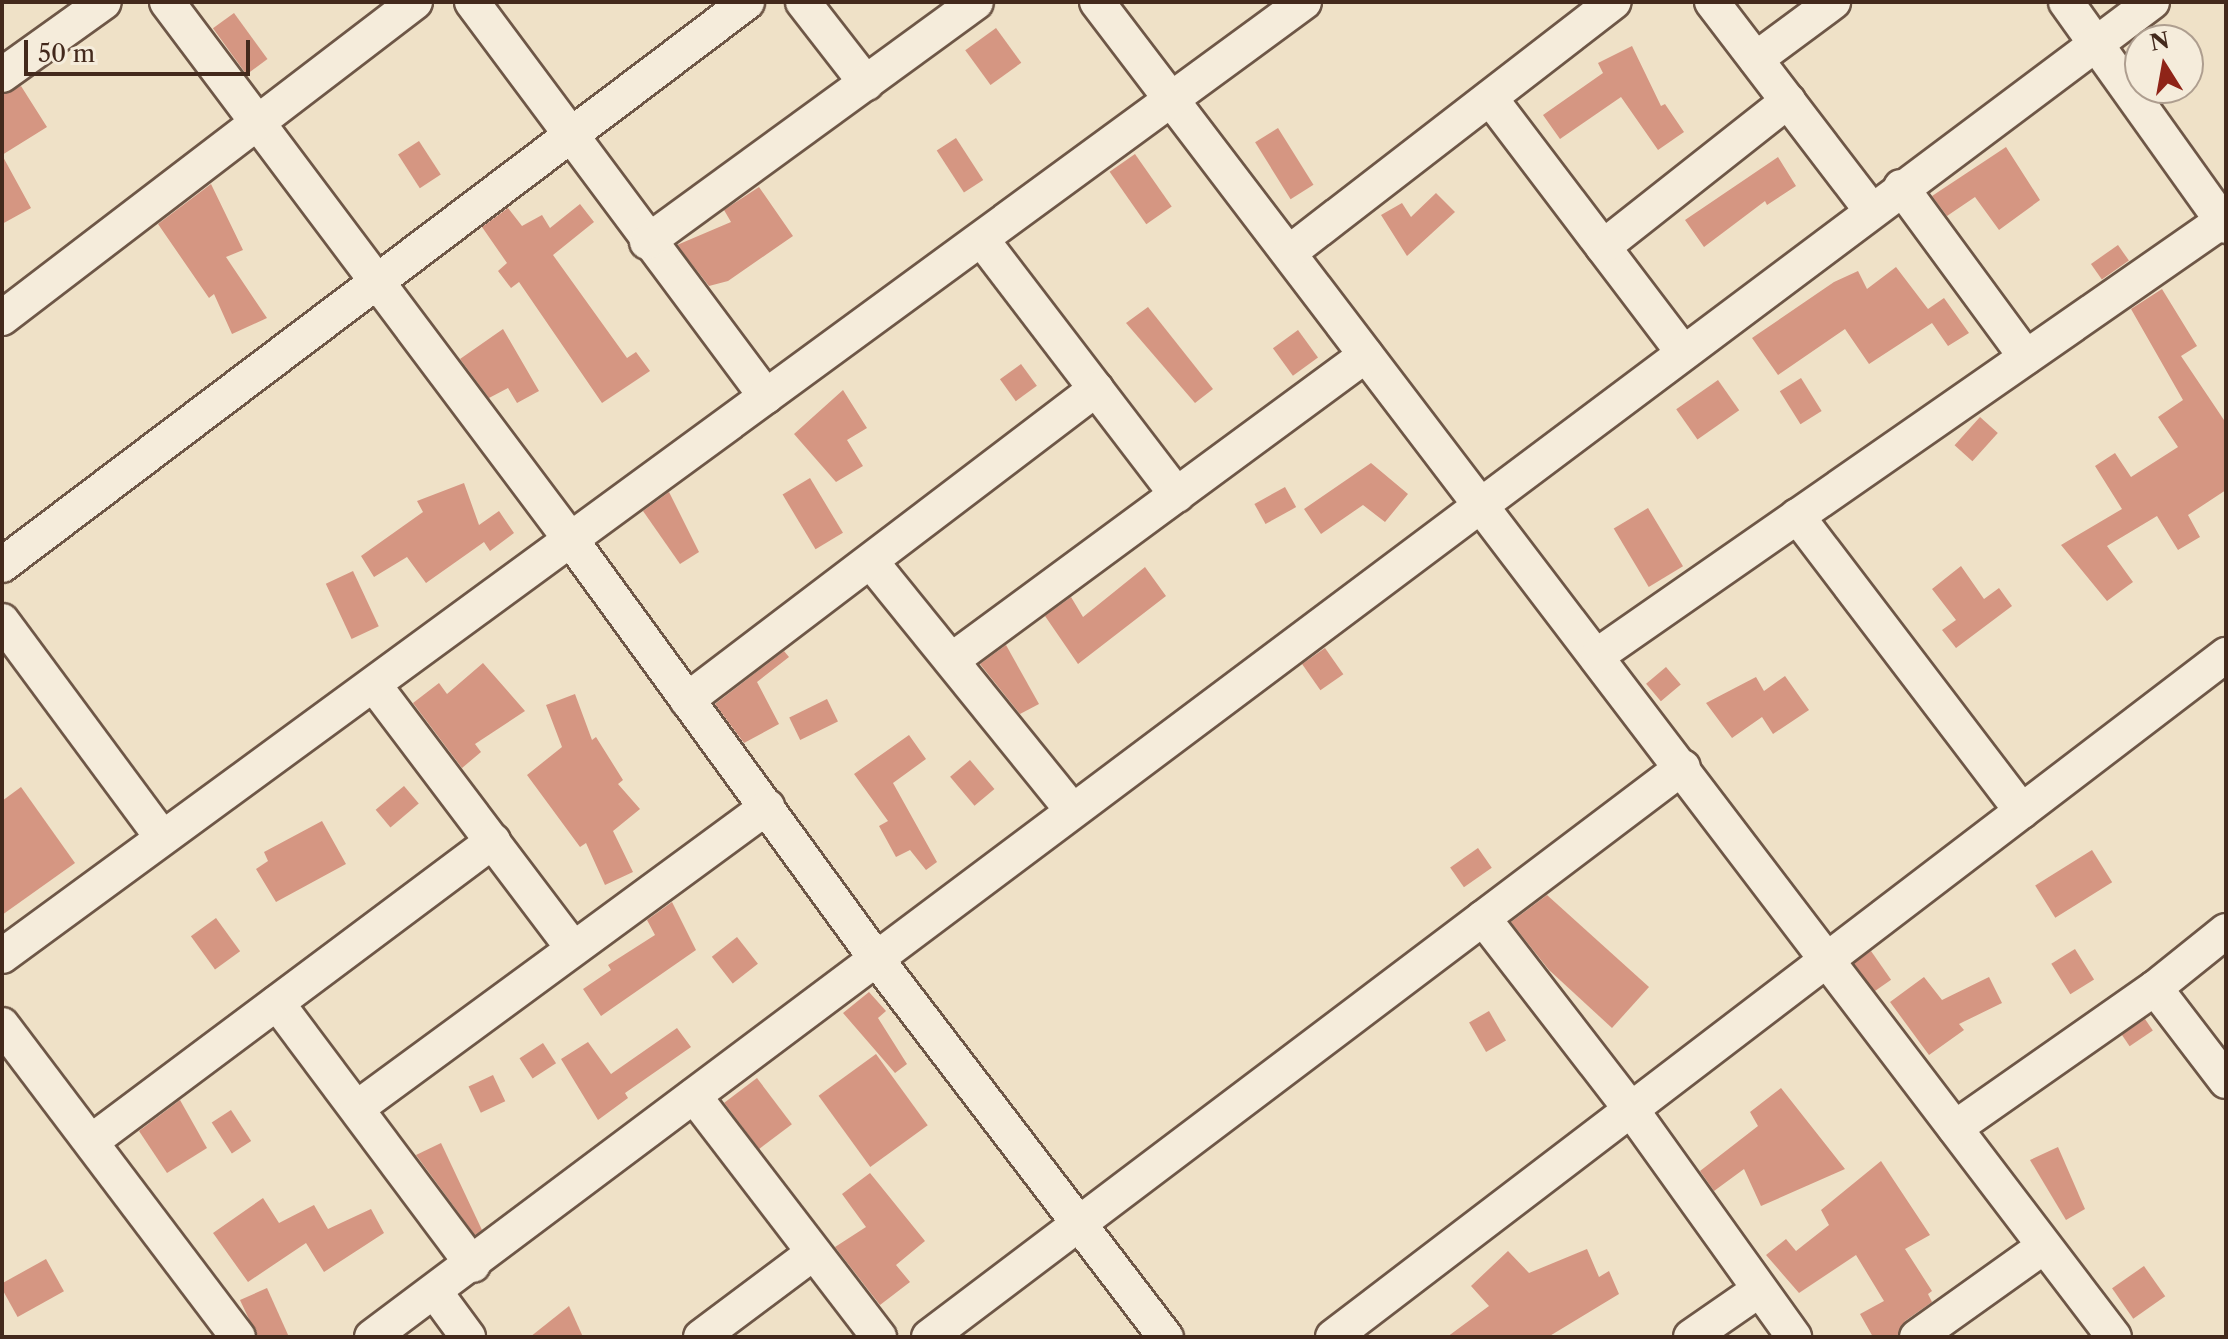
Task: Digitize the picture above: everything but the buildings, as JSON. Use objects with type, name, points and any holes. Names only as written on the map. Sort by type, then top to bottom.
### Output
[{"type":"street","points":[[2,75],[104,2]]},
{"type":"street","points":[[167,2],[257,126],[571,540],[875,957],[1166,1337]]},
{"type":"street","points":[[2,318],[257,126],[415,2]]},
{"type":"street","points":[[472,2],[647,242],[766,397]]},
{"type":"street","points":[[2,565],[747,2]]},
{"type":"street","points":[[803,2],[866,83]]},
{"type":"street","points":[[647,242],[976,2]]},
{"type":"street","points":[[1097,2],[1598,655],[2114,1337]]},
{"type":"street","points":[[2,956],[1304,2]]},
{"type":"street","points":[[1290,252],[1614,2]]},
{"type":"street","points":[[1712,2],[1871,210]]},
{"type":"street","points":[[1756,59],[1833,2]]},
{"type":"street","points":[[1598,655],[2026,357],[2224,224],[2066,2]]},
{"type":"street","points":[[372,1337],[473,1265],[875,957],[2152,2]]},
{"type":"street","points":[[1490,98],[1683,352]]},
{"type":"street","points":[[1603,247],[1788,101]]},
{"type":"street","points":[[1901,187],[2026,357]]},
{"type":"street","points":[[982,240],[1177,495]]},
{"type":"street","points":[[952,660],[1366,355]]},
{"type":"street","points":[[687,700],[872,563],[1096,389]]},
{"type":"street","points":[[1797,516],[2022,811]]},
{"type":"street","points":[[872,563],[1072,810]]},
{"type":"street","points":[[2,621],[162,837]]},
{"type":"street","points":[[1333,1337],[1633,1112],[2226,655]]},
{"type":"street","points":[[374,685],[573,948]]},
{"type":"street","points":[[937,1334],[1079,1223],[1683,767]]},
{"type":"street","points":[[357,1108],[767,807]]},
{"type":"street","points":[[92,1141],[493,841]]},
{"type":"street","points":[[1483,918],[1633,1112],[1794,1337]]},
{"type":"street","points":[[1955,1128],[2155,988],[2226,931]]},
{"type":"street","points":[[2155,988],[2226,1081]]},
{"type":"street","points":[[277,1003],[473,1265]]},
{"type":"street","points":[[2,1025],[238,1337]]},
{"type":"street","points":[[694,1096],[812,1254],[879,1337]]},
{"type":"street","points":[[1917,1337],[2043,1247]]},
{"type":"street","points":[[701,1337],[812,1254]]},
{"type":"street","points":[[1691,1337],[1759,1290]]},
{"type":"street","points":[[435,1292],[468,1337]]}]
